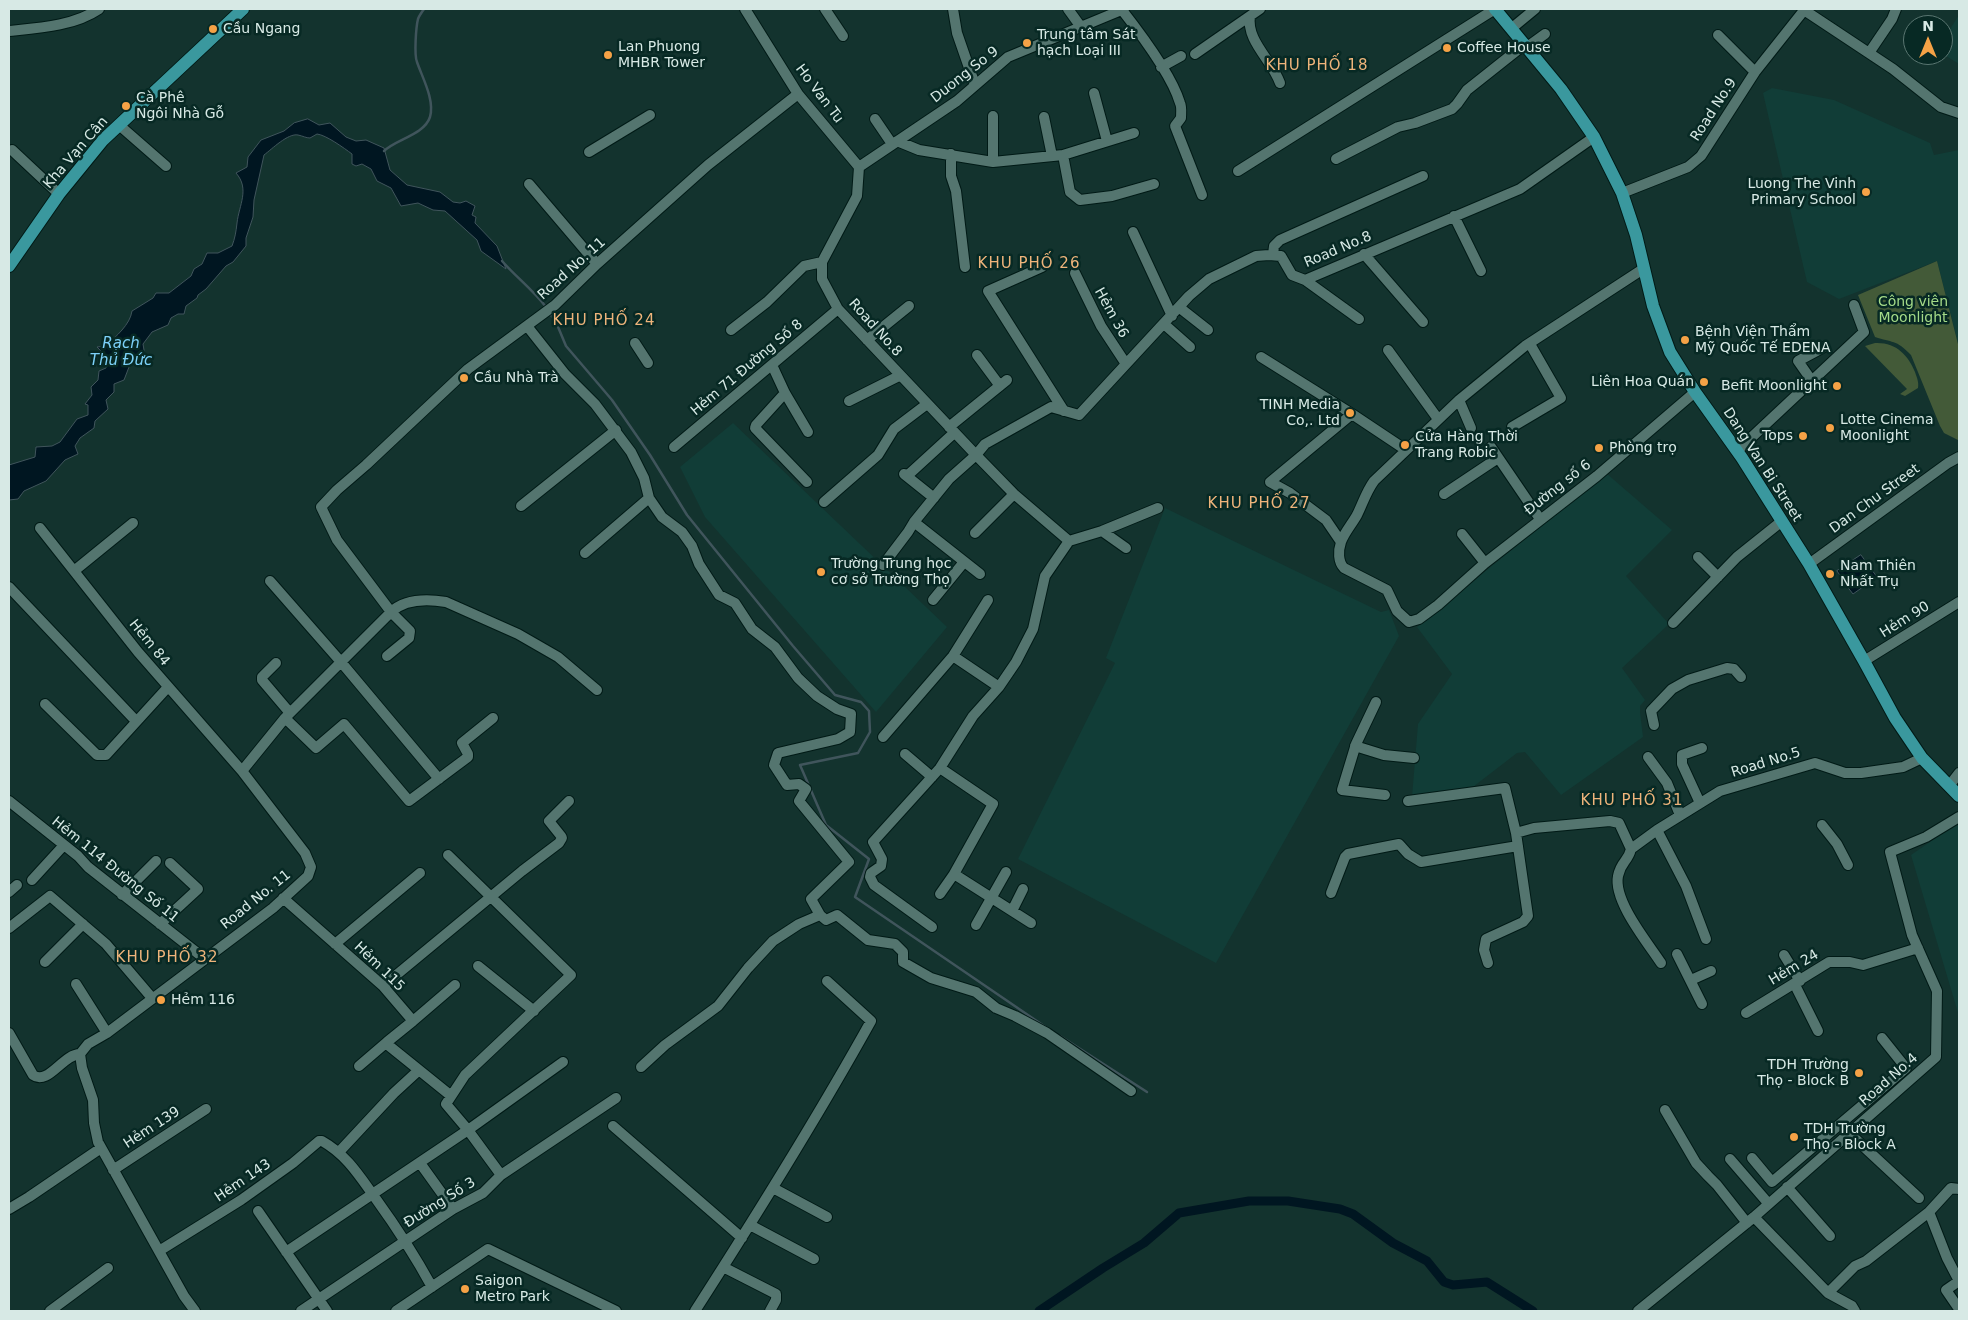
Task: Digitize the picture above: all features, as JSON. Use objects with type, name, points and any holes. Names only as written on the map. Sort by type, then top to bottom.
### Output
[{"type":"main road","name":"Kha Vạn Cân","points":[[9,266],[59,194],[103,140],[243,9]]},
{"type":"main road","name":"Dang Van Bi Street","points":[[1495,9],[1562,89],[1594,137],[1622,193],[1636,235],[1642,269],[1653,306],[1670,352],[1695,392],[1737,451],[1809,564],[1895,718],[1922,758],[1959,796]]},
{"type":"street","points":[[9,31],[47,27],[86,18],[99,9]]},
{"type":"street","name":"Ho Van Tu","points":[[745,9],[798,94],[858,167]]},
{"type":"street","points":[[825,9],[843,36]]},
{"type":"street","points":[[953,9],[957,33],[975,85]]},
{"type":"street","points":[[1068,9],[1081,27]]},
{"type":"street","points":[[1123,9],[1161,67],[1180,104],[1181,118],[1175,126],[1202,195]]},
{"type":"street","name":"Duong So 9","points":[[858,167],[957,101],[1008,57],[1123,9]]},
{"type":"street","points":[[1195,54],[1260,9]]},
{"type":"street","points":[[1238,170],[1495,9]]},
{"type":"street","points":[[1512,28],[1535,9]]},
{"type":"street","points":[[1804,9],[1893,69],[1941,107],[1959,113]]},
{"type":"street","name":"Road No.9","points":[[1622,193],[1688,167],[1701,156],[1755,72],[1804,9]]},
{"type":"street","points":[[1869,53],[1892,19],[1896,9]]},
{"type":"street","points":[[1250,16],[1248,26],[1251,34],[1276,72],[1280,83]]},
{"type":"street","points":[[1336,159],[1398,127],[1415,123],[1452,109],[1468,90],[1545,34]]},
{"type":"street","points":[[1718,35],[1755,72]]},
{"type":"street","points":[[1161,67],[1181,56]]},
{"type":"street","points":[[1094,93],[1107,141]]},
{"type":"street","name":"Road No. 11","points":[[390,612],[337,540],[321,507],[468,369],[555,305],[597,264],[708,165],[798,94]]},
{"type":"street","points":[[589,152],[650,115]]},
{"type":"street","points":[[993,116],[993,162]]},
{"type":"street","points":[[1044,117],[1052,156]]},
{"type":"street","points":[[875,119],[895,143],[919,150],[993,162],[1064,155],[1134,133]]},
{"type":"street","points":[[119,126],[166,166]]},
{"type":"street","name":"Road No.8","points":[[1274,256],[1281,256],[1292,275],[1305,280],[1520,188],[1594,137]]},
{"type":"street","points":[[12,150],[59,194]]},
{"type":"street","points":[[951,154],[951,176],[956,192],[965,267]]},
{"type":"street","points":[[1064,155],[1070,192],[1080,200],[1112,196],[1154,184]]},
{"type":"street","points":[[731,330],[767,302],[804,266],[822,262],[856,196],[858,167]]},
{"type":"street","points":[[883,565],[914,522],[949,480],[985,444],[1050,407],[1079,415],[1190,296],[1209,279],[1256,256],[1274,256],[1274,246],[1280,240],[1423,176]]},
{"type":"street","points":[[529,184],[597,264]]},
{"type":"street","points":[[1454,216],[1481,271]]},
{"type":"street","points":[[1133,232],[1172,316]]},
{"type":"street","points":[[1364,254],[1423,322]]},
{"type":"street","name":"Road No.8","points":[[822,262],[822,279],[838,309],[899,376],[1014,494],[1069,541]]},
{"type":"street","points":[[1042,267],[988,290],[1064,411]]},
{"type":"street","points":[[1352,414],[1270,482],[1290,492],[1326,520],[1341,542],[1358,514],[1374,481],[1438,419],[1530,344],[1642,269]]},
{"type":"street","name":"Hẻm 36","points":[[1075,274],[1105,333],[1126,364]]},
{"type":"street","points":[[1305,280],[1360,319]]},
{"type":"street","points":[[1737,451],[1864,332],[1854,305]]},
{"type":"street","points":[[866,340],[909,306]]},
{"type":"street","points":[[1180,308],[1208,330]]},
{"type":"street","name":"Hẻm 71 Đường Số 8","points":[[674,448],[838,309]]},
{"type":"street","points":[[1164,324],[1190,347]]},
{"type":"street","points":[[528,325],[565,374],[595,404],[616,430],[636,460],[644,478],[648,498],[662,517],[682,532],[692,546],[699,564],[719,595],[735,603],[752,629],[775,647],[798,678],[811,690],[837,709],[851,714],[850,732],[838,739],[778,753],[774,765],[788,785],[799,784],[806,789],[799,801],[849,862],[811,900],[820,915],[826,920],[837,915],[868,940],[895,944],[903,952],[903,962],[932,978],[976,992],[996,1008],[1047,1033],[1132,1091]]},
{"type":"street","points":[[635,343],[648,363]]},
{"type":"street","points":[[1512,427],[1561,398],[1530,344]]},
{"type":"street","points":[[1812,381],[1798,361],[1824,346]]},
{"type":"street","points":[[1388,350],[1438,419]]},
{"type":"street","points":[[934,498],[906,475],[951,430],[1004,383],[977,355]]},
{"type":"street","points":[[1261,357],[1406,450]]},
{"type":"street","points":[[772,365],[785,393],[808,432]]},
{"type":"street","points":[[849,401],[899,376]]},
{"type":"street","name":"Đường số 6","points":[[1341,542],[1339,560],[1344,568],[1387,590],[1397,611],[1409,622],[1419,619],[1438,605],[1485,563],[1597,476],[1695,392]]},
{"type":"street","points":[[785,393],[755,428],[807,482]]},
{"type":"street","points":[[1459,400],[1471,428]]},
{"type":"street","points":[[824,502],[878,454],[894,428],[927,404]]},
{"type":"street","points":[[521,506],[616,430]]},
{"type":"street","points":[[1491,448],[1540,519]]},
{"type":"street","points":[[1444,494],[1498,458]]},
{"type":"street","name":"Dan Chu Street","points":[[1809,564],[1948,463],[1959,458]]},
{"type":"street","points":[[975,533],[1014,494]]},
{"type":"street","points":[[585,553],[648,498]]},
{"type":"street","points":[[932,927],[874,884],[870,877],[871,873],[881,866],[882,859],[873,842],[936,772],[973,716],[999,687],[1016,662],[1033,629],[1046,576],[1069,541],[1102,531],[1158,508]]},
{"type":"street","points":[[1672,623],[1737,557],[1782,521]]},
{"type":"street","points":[[914,522],[980,574]]},
{"type":"street","points":[[74,571],[133,523]]},
{"type":"street","name":"Hẻm 84","points":[[40,528],[168,687],[242,771]]},
{"type":"street","points":[[1102,531],[1126,548]]},
{"type":"street","points":[[1462,534],[1485,563]]},
{"type":"street","points":[[1698,557],[1718,577]]},
{"type":"street","points":[[933,600],[964,562]]},
{"type":"street","points":[[270,581],[439,779]]},
{"type":"street","points":[[9,587],[136,721]]},
{"type":"street","points":[[242,771],[252,756],[287,715],[390,612],[400,606],[436,600],[459,606],[518,634],[558,657],[597,690]]},
{"type":"street","points":[[884,737],[953,656],[988,600]]},
{"type":"street","name":"Hẻm 90","points":[[1864,661],[1959,602]]},
{"type":"street","points":[[387,656],[409,638],[410,634],[410,631],[390,612]]},
{"type":"street","points":[[953,656],[999,687]]},
{"type":"street","points":[[276,662],[262,677],[262,680],[287,715],[316,748],[344,724],[409,801],[468,757],[462,743],[492,718]]},
{"type":"street","points":[[1654,726],[1651,711],[1672,689],[1688,680],[1727,668],[1734,669],[1741,677]]},
{"type":"street","points":[[45,704],[97,755],[101,756],[106,755],[168,687]]},
{"type":"street","points":[[1376,702],[1355,746],[1342,790],[1385,795]]},
{"type":"street","points":[[1355,746],[1384,754],[1414,758]]},
{"type":"street","points":[[1700,802],[1681,758],[1682,755],[1702,748]]},
{"type":"street","points":[[905,754],[993,804],[954,874],[940,894]]},
{"type":"street","points":[[1648,757],[1667,783],[1680,815]]},
{"type":"street","name":"Road No.5","points":[[1631,849],[1680,815],[1720,791],[1814,763],[1845,773],[1861,773],[1903,767],[1922,758]]},
{"type":"street","name":"Road No. 11","points":[[9,1032],[33,1075],[36,1078],[41,1078],[49,1074],[72,1056],[80,1054],[88,1044],[107,1033],[205,960],[308,876],[311,867],[304,853],[242,771]]},
{"type":"street","points":[[1948,786],[1959,773]]},
{"type":"street","points":[[1408,801],[1506,788],[1516,833],[1528,918],[1486,939],[1484,950],[1488,963]]},
{"type":"street","name":"Hẻm 114 Đường Số 11","points":[[9,801],[78,856],[88,868],[205,960]]},
{"type":"street","points":[[383,986],[561,841],[561,836],[550,821],[569,801]]},
{"type":"street","name":"Road No.4","points":[[1638,1311],[1750,1220],[1936,1058],[1937,992],[1912,935],[1890,852],[1926,837],[1959,817]]},
{"type":"street","points":[[1516,833],[1534,828],[1610,821],[1619,823],[1631,849],[1629,857],[1621,865],[1617,879],[1619,890],[1624,906],[1661,963]]},
{"type":"street","points":[[1822,825],[1837,844],[1848,865]]},
{"type":"street","points":[[1657,830],[1686,886],[1706,939]]},
{"type":"street","points":[[1331,894],[1345,857],[1348,854],[1400,844],[1408,854],[1421,862],[1518,846]]},
{"type":"street","points":[[32,880],[64,845]]},
{"type":"street","points":[[448,856],[571,976],[465,1075],[450,1095],[446,1104],[502,1175]]},
{"type":"street","points":[[122,895],[156,861]]},
{"type":"street","points":[[160,924],[198,889],[170,863]]},
{"type":"street","points":[[976,925],[990,897],[1006,872]]},
{"type":"street","points":[[335,944],[420,873]]},
{"type":"street","points":[[954,874],[1031,923]]},
{"type":"street","points":[[1012,911],[1023,889]]},
{"type":"street","points":[[9,928],[50,896],[106,944],[152,998]]},
{"type":"street","name":"Hẻm 115","points":[[283,898],[383,986],[413,1021]]},
{"type":"street","points":[[641,1067],[665,1045],[718,1006],[748,968],[773,941],[799,924],[820,915]]},
{"type":"street","points":[[45,962],[82,924]]},
{"type":"street","name":"Hẻm 24","points":[[1746,1013],[1829,962],[1850,962],[1863,965],[1918,948]]},
{"type":"street","points":[[1677,954],[1702,1004]]},
{"type":"street","points":[[1784,955],[1818,1031]]},
{"type":"street","points":[[478,966],[534,1010]]},
{"type":"street","points":[[1691,980],[1710,971]]},
{"type":"street","points":[[695,1311],[773,1188],[871,1021],[827,982]]},
{"type":"street","points":[[76,984],[107,1033]]},
{"type":"street","points":[[359,1066],[455,985]]},
{"type":"street","points":[[1752,1158],[1772,1182],[1906,1068],[1882,1038]]},
{"type":"street","points":[[387,1042],[390,1047],[450,1095]]},
{"type":"street","points":[[80,1054],[82,1068],[92,1100],[96,1133],[101,1148],[184,1296],[195,1311]]},
{"type":"street","points":[[286,1252],[468,1130],[563,1062]]},
{"type":"street","points":[[419,1070],[394,1093],[339,1152],[355,1168],[406,1241],[432,1287]]},
{"type":"street","points":[[1883,1088],[1892,1095]]},
{"type":"street","name":"Đường Số 3","points":[[301,1311],[453,1209],[483,1193],[502,1175],[616,1098]]},
{"type":"street","name":"Hẻm 139","points":[[113,1170],[206,1109]]},
{"type":"street","points":[[1665,1110],[1696,1163],[1708,1176],[1750,1220],[1828,1293],[1852,1306],[1855,1311]]},
{"type":"street","points":[[613,1126],[742,1238]]},
{"type":"street","points":[[1849,1133],[1919,1198]]},
{"type":"street","name":"Hẻm 143","points":[[159,1250],[241,1200],[319,1141],[324,1141],[339,1152]]},
{"type":"street","points":[[9,1209],[101,1148]]},
{"type":"street","points":[[1730,1159],[1768,1203]]},
{"type":"street","points":[[420,1162],[453,1209]]},
{"type":"street","points":[[1787,1187],[1830,1236]]},
{"type":"street","points":[[773,1188],[827,1217]]},
{"type":"street","points":[[1828,1293],[1855,1266],[1879,1252],[1929,1212],[1951,1188],[1959,1189]]},
{"type":"street","points":[[258,1211],[327,1311]]},
{"type":"street","points":[[1929,1212],[1947,1258],[1959,1281],[1946,1290],[1959,1310]]},
{"type":"street","points":[[750,1225],[814,1259]]},
{"type":"street","points":[[396,1311],[488,1249],[616,1311]]},
{"type":"street","points":[[723,1267],[776,1294],[776,1300],[770,1311]]},
{"type":"street","points":[[50,1311],[108,1268]]},
{"type":"shaded area","points":[[1959,15],[1959,64],[1953,60],[1953,24]]},
{"type":"shaded area","name":"Luong The Vinh Primary School","points":[[1772,88],[1834,100],[1930,143],[1934,155],[1959,150],[1959,347],[1937,261],[1839,299],[1807,282],[1763,93]]},
{"type":"shaded area","name":"Trường Trung học cơ sở Trường Thọ","points":[[733,423],[947,627],[876,712],[705,517],[680,467]]},
{"type":"shaded area","points":[[1606,473],[1672,530],[1626,576],[1669,624],[1622,668],[1645,700],[1640,706],[1643,737],[1561,795],[1525,752],[1517,753],[1469,790],[1412,797],[1418,724],[1452,674],[1417,627]]},
{"type":"shaded area","points":[[1165,508],[1381,612],[1389,610],[1399,636],[1216,963],[1018,859],[1115,663],[1106,658]]},
{"type":"shaded area","points":[[1959,822],[1959,1016],[1911,855]]},
{"type":"green space","name":"Công viên Moonlight","points":[[1937,261],[1959,348],[1959,440],[1944,433],[1940,426],[1911,355],[1894,342],[1875,337],[1858,295]]},
{"type":"green space","points":[[1875,343],[1895,347],[1905,355],[1915,372],[1918,388],[1905,396],[1900,394],[1907,389],[1865,346]]},
{"type":"water","name":"Rạch Thủ Đức","points":[[308,119],[319,125],[330,123],[346,137],[356,141],[366,140],[384,148],[390,170],[407,185],[440,192],[453,202],[460,203],[466,201],[475,206],[472,215],[476,217],[475,223],[497,246],[506,269],[481,251],[477,240],[445,211],[433,210],[418,203],[401,206],[391,188],[377,181],[371,169],[362,164],[356,166],[352,164],[352,154],[335,142],[317,134],[310,138],[298,135],[290,136],[264,155],[254,200],[253,217],[246,238],[246,246],[233,262],[226,266],[197,298],[186,306],[184,314],[178,314],[171,318],[168,325],[152,332],[143,344],[145,356],[143,359],[137,358],[129,367],[124,380],[114,384],[114,392],[106,400],[108,409],[95,421],[94,428],[80,438],[75,446],[78,454],[65,460],[46,481],[24,491],[18,499],[9,500],[9,465],[35,457],[36,447],[52,446],[60,442],[77,419],[88,415],[88,405],[85,404],[92,395],[91,387],[98,380],[99,371],[106,368],[107,357],[97,347],[106,346],[126,326],[132,311],[153,298],[156,293],[169,293],[191,276],[194,269],[202,264],[207,253],[218,253],[232,246],[243,191],[240,179],[236,173],[247,167],[248,157],[261,140],[284,131],[294,123]]},
{"type":"water","points":[[1861,555],[1877,577],[1853,594],[1846,585],[1855,578],[1853,575],[1844,581],[1837,571]]},
{"type":"waterway","name":"Rạch Thủ Đức","points":[[384,151],[416,133],[427,123],[430,117],[431,103],[417,62],[416,53],[417,23],[424,9]]},
{"type":"waterway","points":[[502,261],[546,307]]},
{"type":"waterway","points":[[549,312],[556,322],[566,346],[612,400],[650,455],[687,515],[835,695],[861,702],[869,711],[870,732],[858,753],[800,765],[826,825],[869,859],[855,897],[1047,1028]]},
{"type":"waterway","points":[[1060,1036],[1147,1092]]},
{"type":"waterway","points":[[1039,1311],[1144,1243],[1179,1213],[1249,1201],[1288,1201],[1340,1209],[1353,1214],[1393,1243],[1427,1261],[1444,1282],[1453,1285],[1487,1282],[1533,1311]]},
{"type":"place","name":"Cầu Ngang","points":[[213,29]]},
{"type":"place","name":"Trung tâm Sát hạch Loại III","points":[[1027,43]]},
{"type":"place","name":"Coffee House","points":[[1447,48]]},
{"type":"place","name":"Lan Phuong MHBR Tower","points":[[608,55]]},
{"type":"place","name":"Cà Phê Ngôi Nhà Gỗ","points":[[126,106]]},
{"type":"place","name":"Luong The Vinh Primary School","points":[[1866,192]]},
{"type":"place","name":"Bệnh Viện Thẩm Mỹ Quốc Tế EDENA","points":[[1685,340]]},
{"type":"place","name":"Cầu Nhà Trà","points":[[464,378]]},
{"type":"place","name":"Liên Hoa Quán","points":[[1704,382]]},
{"type":"place","name":"Befit Moonlight","points":[[1837,386]]},
{"type":"place","name":"TINH Media Co,. Ltd","points":[[1350,413]]},
{"type":"place","name":"Lotte Cinema Moonlight","points":[[1830,428]]},
{"type":"place","name":"Tops","points":[[1803,436]]},
{"type":"place","name":"Cửa Hàng Thời Trang Robic","points":[[1405,445]]},
{"type":"place","name":"Phòng trọ","points":[[1599,448]]},
{"type":"place","name":"Trường Trung học cơ sở Trường Thọ","points":[[821,572]]},
{"type":"place","name":"Nam Thiên Nhất Trụ","points":[[1830,574]]},
{"type":"place","name":"Hẻm 116","points":[[161,1000]]},
{"type":"place","name":"TDH Trường Thọ - Block B","points":[[1859,1073]]},
{"type":"place","name":"TDH Trường Thọ - Block A","points":[[1794,1137]]},
{"type":"place","name":"Saigon Metro Park","points":[[465,1289]]},
{"type":"district","name":"KHU PHỐ 18","points":[[1317,66]]},
{"type":"district","name":"KHU PHỐ 26","points":[[1029,264]]},
{"type":"district","name":"KHU PHỐ 24","points":[[604,321]]},
{"type":"district","name":"KHU PHỐ 27","points":[[1259,504]]},
{"type":"district","name":"KHU PHỐ 31","points":[[1632,801]]},
{"type":"district","name":"KHU PHỐ 32","points":[[167,958]]}]
